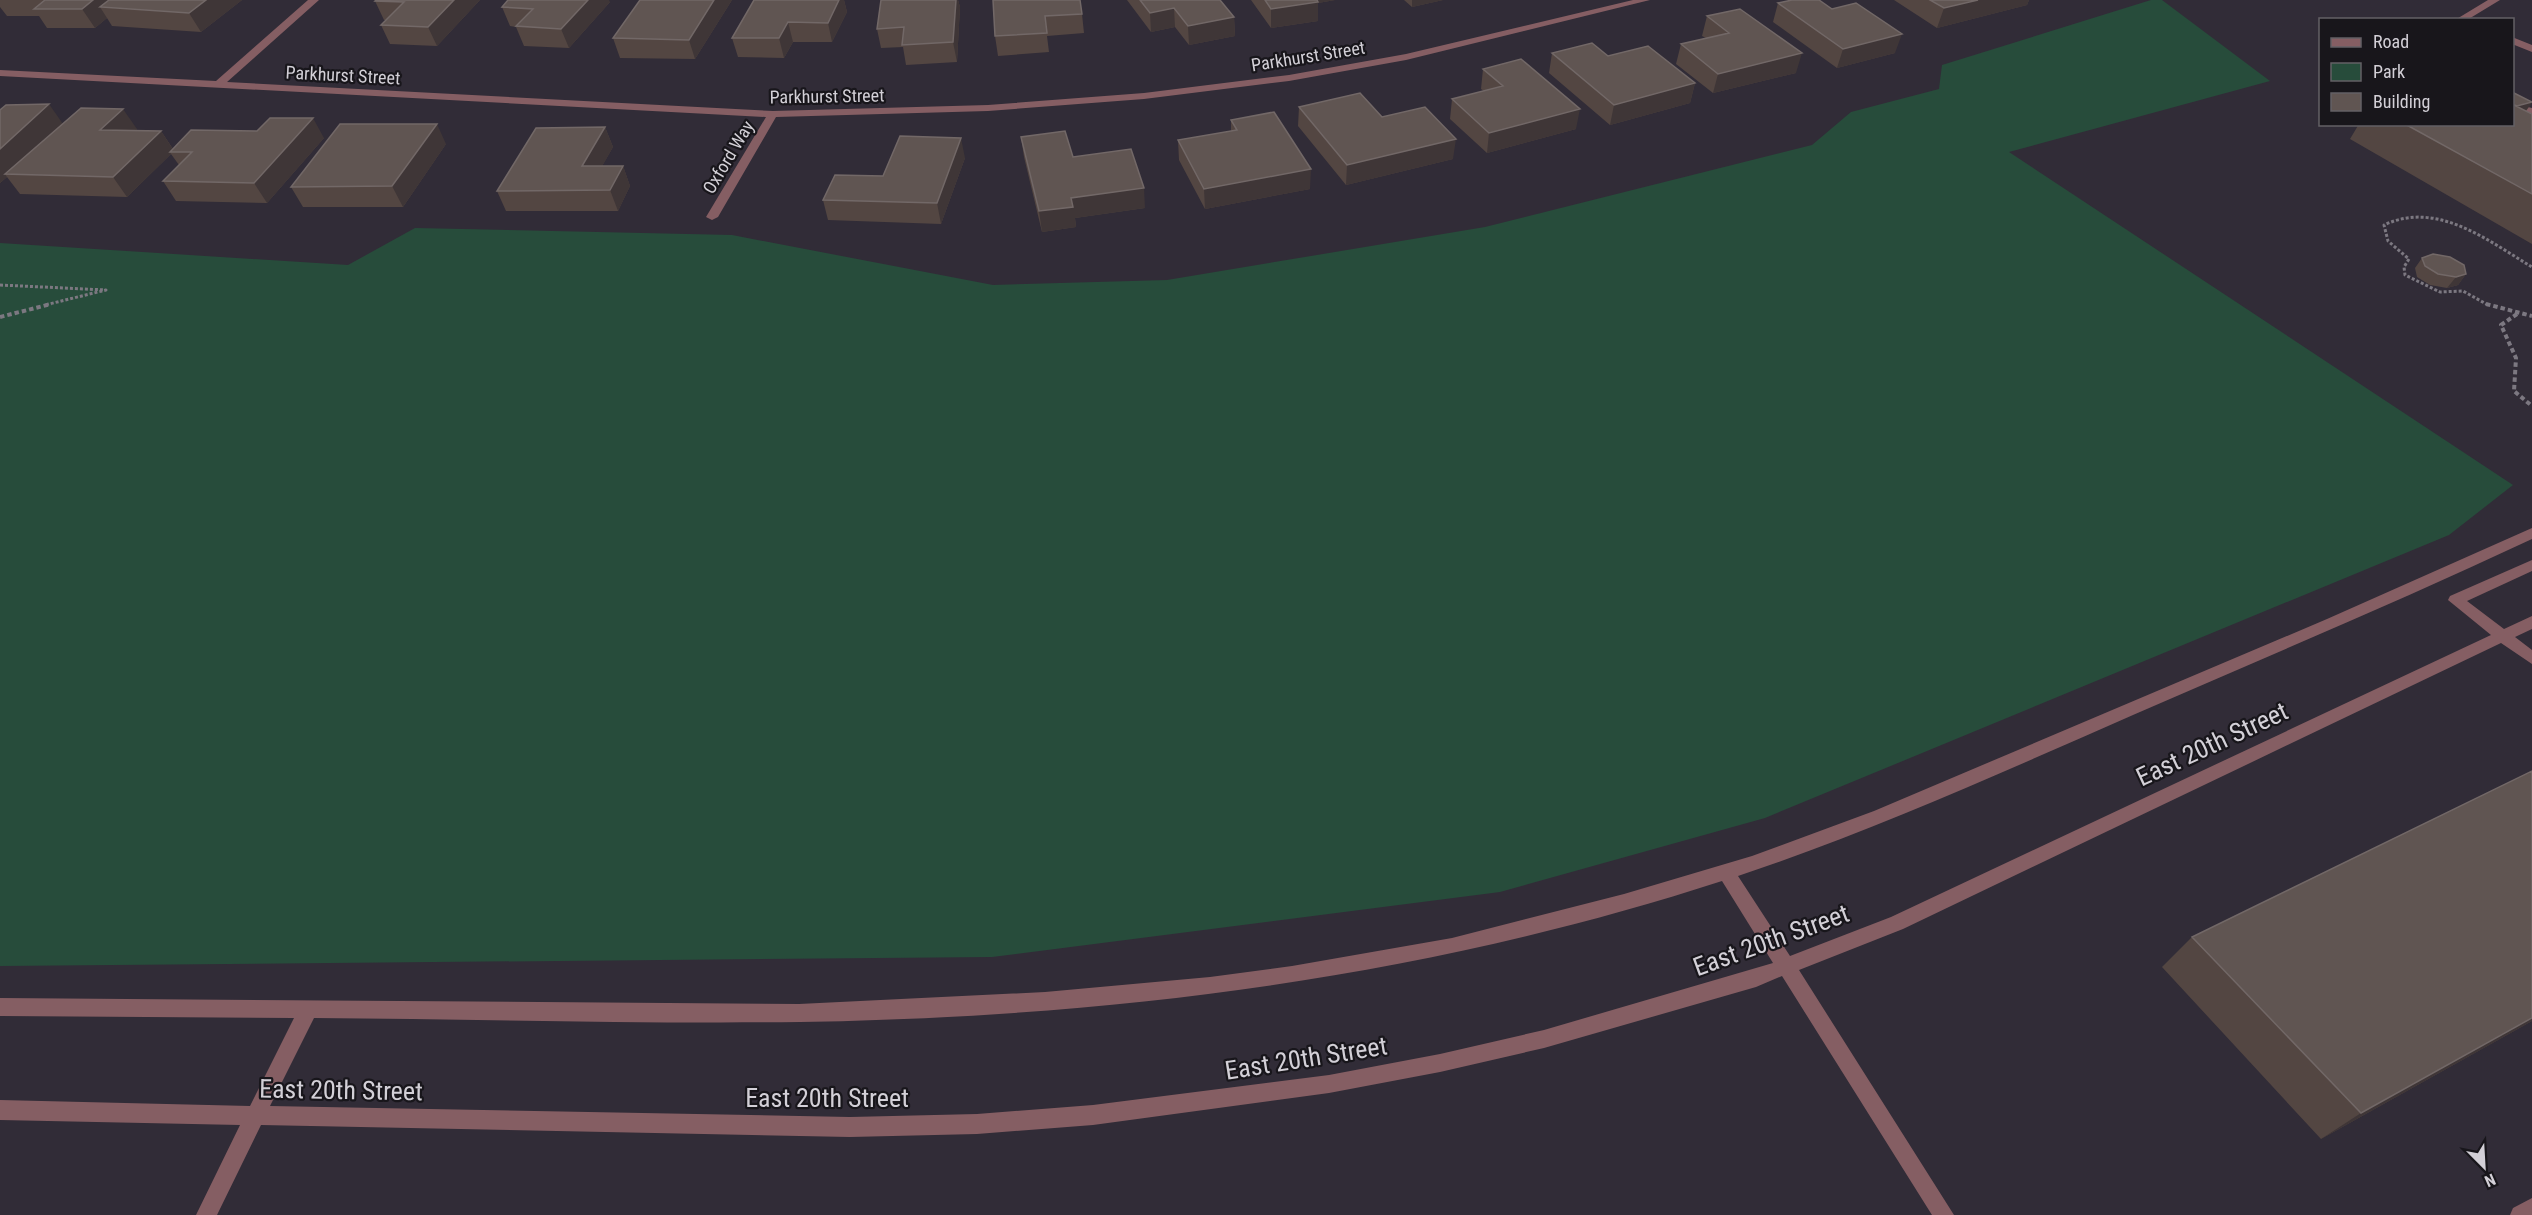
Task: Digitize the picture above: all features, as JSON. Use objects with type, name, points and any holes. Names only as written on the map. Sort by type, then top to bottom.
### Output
[{"type":"street","points":[[218,85],[314,0]]},
{"type":"street","points":[[1583,0],[1597,11]]},
{"type":"street","name":"Parkhurst Street","points":[[0,73],[773,114],[988,108],[1144,96],[1289,78],[1406,57],[1645,0]]},
{"type":"street","points":[[2465,18],[2495,0]]},
{"type":"street","points":[[2514,41],[2532,49]]},
{"type":"street","points":[[2527,109],[2529,128],[2532,131]]},
{"type":"street","name":"Oxford Way","points":[[712,217],[773,114]]},
{"type":"street","points":[[0,1007],[799,1014],[1003,1004],[1127,993],[1250,979],[1450,946],[1634,899],[1726,872],[1880,817],[2430,581],[2532,533]]},
{"type":"street","points":[[2532,565],[2455,600],[2532,658]]},
{"type":"street","name":"East 20th Street","points":[[0,1110],[850,1127],[977,1124],[1093,1114],[1329,1084],[1440,1063],[1544,1039],[1644,1011],[1787,966],[1907,918],[2532,622]]},
{"type":"street","points":[[1726,872],[1944,1215]]},
{"type":"street","points":[[206,1215],[308,1010]]},
{"type":"street","points":[[2520,1215],[2532,1208]]},
{"type":"path","points":[[2532,267],[2457,224],[2423,216],[2405,216],[2384,225],[2383,233],[2389,243],[2409,259],[2404,267],[2405,275],[2435,292],[2451,295],[2463,291],[2491,307],[2532,316]]},
{"type":"path","points":[[0,285],[106,290],[0,317]]},
{"type":"path","points":[[2517,314],[2501,325],[2516,358],[2514,391],[2532,406]]},
{"type":"green space","points":[[2151,0],[2162,0],[2270,81],[2009,152],[2513,485],[2449,535],[1765,818],[1500,892],[992,957],[0,966],[0,243],[348,265],[415,228],[732,235],[993,285],[1167,280],[1485,227],[1812,145],[1851,112],[1939,89],[1942,65]]},
{"type":"building","points":[[45,0],[93,0],[82,9],[34,9]]},
{"type":"building","points":[[109,0],[206,0],[189,13],[100,7]]},
{"type":"building","points":[[376,0],[454,0],[428,27],[381,25],[404,2]]},
{"type":"building","points":[[508,0],[588,0],[561,29],[516,26],[533,9],[502,7]]},
{"type":"building","points":[[640,0],[714,0],[689,40],[613,38]]},
{"type":"building","points":[[754,0],[839,0],[828,23],[788,22],[779,38],[732,38]]},
{"type":"building","points":[[881,0],[956,0],[953,42],[902,45],[904,27],[877,29]]},
{"type":"building","points":[[993,0],[1080,0],[1082,14],[1045,16],[1047,33],[995,36]]},
{"type":"building","points":[[1140,0],[1220,0],[1234,17],[1188,26],[1174,8],[1150,13]]},
{"type":"building","points":[[1265,0],[1317,0],[1318,2],[1271,9]]},
{"type":"building","points":[[1792,0],[1819,0],[1832,9],[1856,3],[1902,34],[1843,49],[1778,3]]},
{"type":"building","points":[[1930,0],[1978,0],[1944,8]]},
{"type":"building","points":[[1740,9],[1802,53],[1718,74],[1681,44],[1729,33],[1707,16]]},
{"type":"building","points":[[1592,43],[1608,56],[1648,46],[1695,83],[1614,105],[1552,53]]},
{"type":"building","points":[[1521,59],[1580,109],[1489,133],[1452,99],[1503,86],[1483,69]]},
{"type":"building","points":[[1360,93],[1382,117],[1425,107],[1456,139],[1347,165],[1299,107]]},
{"type":"building","points":[[2514,93],[2532,102],[2514,105]]},
{"type":"building","points":[[49,104],[0,149],[0,110],[6,105]]},
{"type":"building","points":[[2514,105],[2532,114],[2532,194],[2409,126],[2514,126]]},
{"type":"building","points":[[81,108],[123,109],[100,130],[161,131],[113,177],[5,174]]},
{"type":"building","points":[[1274,112],[1311,169],[1204,189],[1178,140],[1237,130],[1231,120]]},
{"type":"building","points":[[270,118],[313,118],[254,183],[163,181],[192,152],[170,152],[191,130],[257,131]]},
{"type":"building","points":[[340,124],[437,124],[392,186],[291,187]]},
{"type":"building","points":[[605,127],[582,166],[623,166],[610,190],[497,191],[536,128]]},
{"type":"building","points":[[1065,131],[1073,157],[1131,149],[1144,188],[1071,198],[1073,207],[1039,211],[1021,137]]},
{"type":"building","points":[[900,136],[961,138],[937,203],[823,200],[835,175],[883,176]]},
{"type":"building","points":[[2433,254],[2450,257],[2464,265],[2466,274],[2456,277],[2438,274],[2425,266],[2422,258]]},
{"type":"building","points":[[2532,771],[2532,1018],[2361,1113],[2192,937]]}]
